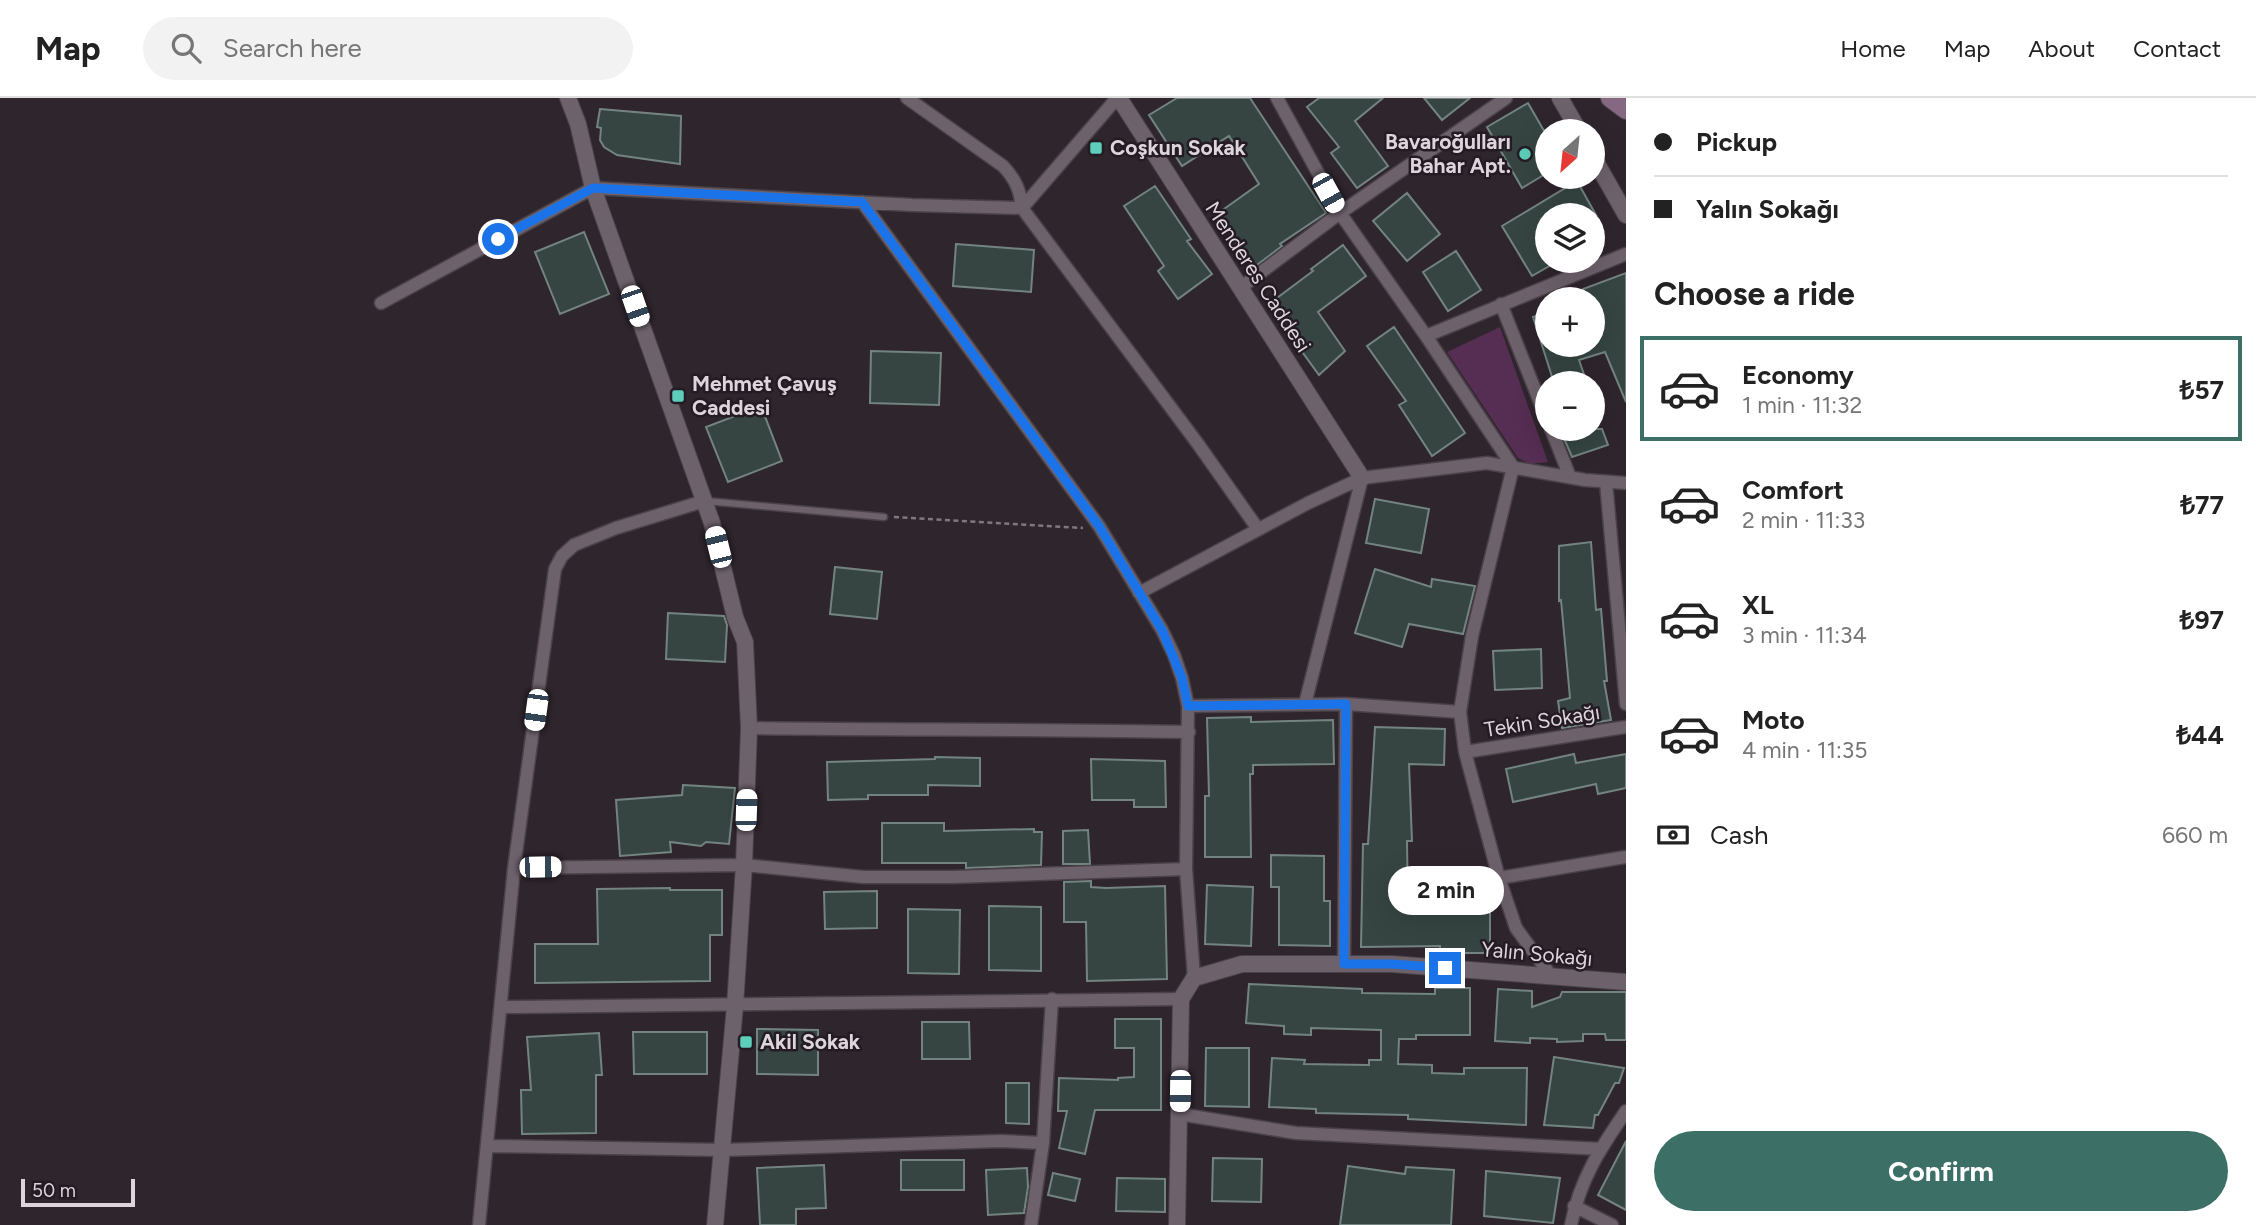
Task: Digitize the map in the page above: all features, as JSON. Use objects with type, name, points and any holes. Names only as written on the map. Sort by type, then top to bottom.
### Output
[{"type":"main road","points":[[1610,98],[1626,110]]},
{"type":"street","points":[[568,98],[578,124],[593,188],[712,523],[735,617],[745,642],[749,728],[744,865],[735,1006],[715,1225]]},
{"type":"street","points":[[907,98],[1003,166],[1014,177],[1020,189],[1022,208],[1258,529]]},
{"type":"street","points":[[1022,208],[1118,98]]},
{"type":"street","name":"Menderes Caddesi","points":[[1118,98],[1362,478]]},
{"type":"street","points":[[1240,288],[1339,213],[1506,98]]},
{"type":"street","points":[[1560,98],[1572,119]]},
{"type":"street","points":[[1279,99],[1339,213],[1426,335],[1513,467],[1472,636],[1460,712],[1465,752],[1499,878],[1516,928],[1551,976]]},
{"type":"street","points":[[1605,178],[1626,215]]},
{"type":"street","points":[[381,303],[593,188],[1022,208]]},
{"type":"street","points":[[862,202],[1099,526],[1174,655],[1182,678],[1188,706],[1186,869],[1194,978],[1181,999],[1177,1225]]},
{"type":"street","points":[[1426,335],[1626,254]]},
{"type":"street","points":[[1501,304],[1535,390]]},
{"type":"street","points":[[1555,441],[1570,477]]},
{"type":"street","points":[[1139,593],[1258,529],[1362,478],[1487,463],[1626,483]]},
{"type":"street","points":[[1305,704],[1362,478]]},
{"type":"street","points":[[1606,482],[1626,704]]},
{"type":"street","points":[[479,1225],[489,1146],[514,868],[555,569],[562,556],[574,545],[616,528],[704,501]]},
{"type":"street","points":[[1188,706],[1346,704],[1460,712]]},
{"type":"street","points":[[1344,964],[1346,704]]},
{"type":"street","name":"Tekin Sokağı","points":[[1465,752],[1626,727]]},
{"type":"street","points":[[749,728],[1188,732]]},
{"type":"street","points":[[1499,878],[1626,857]]},
{"type":"street","points":[[514,868],[744,865],[863,877],[981,877],[1186,869]]},
{"type":"street","name":"Yalın Sokağı","points":[[1194,978],[1242,964],[1392,964],[1626,982]]},
{"type":"street","points":[[1031,1225],[1043,1143],[1052,999]]},
{"type":"street","points":[[501,1007],[1181,999]]},
{"type":"street","points":[[1571,1225],[1574,1206],[1592,1161],[1626,1111]]},
{"type":"street","points":[[1179,1114],[1296,1133],[1601,1149]]},
{"type":"street","points":[[489,1146],[723,1150],[1001,1141],[1043,1143]]},
{"type":"street","points":[[1574,1206],[1612,1225]]},
{"type":"lane","points":[[704,501],[884,517]]},
{"type":"path","points":[[884,517],[1085,529],[1099,526]]},
{"type":"shaded area","points":[[1500,327],[1535,425],[1535,441],[1541,441],[1548,462],[1530,464],[1518,458],[1447,352]]},
{"type":"building","points":[[1177,98],[1250,98],[1326,213],[1280,244],[1282,246],[1253,268],[1217,214],[1259,184],[1229,136],[1182,166],[1149,115]]},
{"type":"building","points":[[1319,98],[1383,98],[1355,121],[1388,166],[1357,188],[1331,153],[1339,147],[1307,107]]},
{"type":"building","points":[[1424,98],[1470,98],[1442,120]]},
{"type":"building","name":"Bavaroğulları Bahar Apt.","points":[[1528,103],[1537,119],[1535,119],[1535,180],[1522,188],[1487,127]]},
{"type":"building","points":[[600,109],[681,116],[680,164],[617,155],[604,147],[600,140],[601,128],[597,127]]},
{"type":"building","points":[[1155,186],[1191,239],[1187,241],[1212,274],[1178,299],[1158,271],[1164,266],[1124,206]]},
{"type":"building","points":[[1564,189],[1581,189],[1589,203],[1540,203]]},
{"type":"building","points":[[1407,193],[1440,234],[1407,261],[1373,221]]},
{"type":"building","points":[[1535,206],[1535,273],[1537,273],[1532,276],[1502,226]]},
{"type":"building","points":[[584,232],[609,294],[560,314],[535,252]]},
{"type":"building","points":[[956,244],[1034,250],[1031,292],[953,286]]},
{"type":"building","points":[[1343,245],[1366,276],[1318,312],[1345,351],[1319,375],[1295,342],[1301,339],[1273,301]]},
{"type":"building","points":[[1456,251],[1481,290],[1448,311],[1423,272]]},
{"type":"building","points":[[1626,273],[1626,402],[1605,352],[1605,287],[1588,287]]},
{"type":"building","points":[[1394,327],[1465,433],[1432,456],[1399,405],[1406,401],[1367,346]]},
{"type":"building","points":[[871,351],[941,353],[939,405],[870,403]]},
{"type":"building","points":[[1546,357],[1589,357],[1579,360],[1583,371],[1550,371]]},
{"type":"building","points":[[761,406],[782,461],[728,482],[706,427]]},
{"type":"building","points":[[1605,437],[1608,445],[1572,457],[1565,441],[1605,441]]},
{"type":"building","points":[[1375,499],[1429,509],[1421,553],[1366,543]]},
{"type":"building","points":[[1591,542],[1596,610],[1601,609],[1607,681],[1604,681],[1611,720],[1562,728],[1558,701],[1570,698],[1561,600],[1559,601],[1559,546]]},
{"type":"building","points":[[835,567],[882,572],[877,619],[830,614]]},
{"type":"building","points":[[1375,569],[1431,587],[1432,579],[1475,586],[1463,634],[1409,624],[1402,647],[1355,633]]},
{"type":"building","points":[[668,613],[724,616],[727,625],[725,662],[666,659]]},
{"type":"building","points":[[1541,649],[1542,688],[1495,690],[1493,651]]},
{"type":"building","points":[[1251,717],[1251,722],[1333,720],[1334,764],[1253,765],[1253,774],[1250,774],[1251,857],[1205,857],[1205,796],[1209,796],[1207,718]]},
{"type":"building","points":[[1375,727],[1445,729],[1444,765],[1409,764],[1412,841],[1407,841],[1408,912],[1440,911],[1440,891],[1490,891],[1490,953],[1440,953],[1440,946],[1361,947],[1363,844],[1368,844]]},
{"type":"building","points":[[1574,754],[1576,763],[1626,754],[1626,788],[1598,794],[1596,784],[1513,802],[1506,769]]},
{"type":"building","points":[[935,757],[980,758],[980,786],[928,785],[928,795],[868,795],[868,799],[828,800],[827,762]]},
{"type":"building","points":[[1091,759],[1165,761],[1166,807],[1134,807],[1134,800],[1092,800]]},
{"type":"building","points":[[683,785],[735,788],[729,844],[706,842],[701,846],[670,842],[671,852],[620,856],[616,800],[682,795]]},
{"type":"building","points":[[882,823],[944,823],[944,831],[1034,829],[1034,832],[1042,832],[1041,865],[966,868],[966,863],[882,863]]},
{"type":"building","points":[[1088,830],[1090,864],[1063,864],[1063,831]]},
{"type":"building","points":[[1271,855],[1324,856],[1324,901],[1330,901],[1330,946],[1279,945],[1279,887],[1271,887]]},
{"type":"building","points":[[1091,881],[1091,887],[1165,886],[1167,979],[1087,981],[1086,922],[1064,922],[1064,882]]},
{"type":"building","points":[[1207,885],[1253,887],[1251,946],[1205,944]]},
{"type":"building","points":[[597,889],[722,890],[722,935],[710,935],[710,981],[535,983],[535,944],[598,944]]},
{"type":"building","points":[[877,891],[877,928],[825,929],[824,892]]},
{"type":"building","points":[[989,906],[1041,907],[1041,971],[989,970]]},
{"type":"building","points":[[908,909],[960,910],[959,974],[908,973]]},
{"type":"building","points":[[1249,984],[1362,989],[1362,993],[1435,994],[1435,988],[1470,988],[1470,1035],[1416,1035],[1416,1039],[1399,1039],[1398,1064],[1432,1065],[1432,1073],[1464,1074],[1464,1068],[1527,1068],[1526,1125],[1408,1119],[1408,1115],[1316,1113],[1316,1109],[1269,1107],[1272,1058],[1305,1060],[1304,1064],[1369,1065],[1369,1060],[1381,1060],[1381,1030],[1311,1028],[1311,1035],[1284,1034],[1284,1026],[1246,1023]]},
{"type":"building","points":[[1498,989],[1532,991],[1532,1007],[1560,997],[1562,992],[1626,992],[1626,1040],[1606,1040],[1605,1034],[1583,1034],[1583,1041],[1557,1042],[1557,1039],[1530,1038],[1530,1043],[1495,1041]]},
{"type":"building","points":[[1115,1019],[1161,1019],[1161,1110],[1095,1110],[1085,1154],[1059,1148],[1067,1111],[1058,1111],[1059,1078],[1118,1080],[1134,1077],[1134,1048],[1115,1048]]},
{"type":"building","points":[[922,1022],[969,1022],[970,1059],[922,1059]]},
{"type":"building","points":[[757,1029],[818,1030],[818,1075],[757,1074]]},
{"type":"building","points":[[633,1032],[707,1032],[707,1074],[634,1074]]},
{"type":"building","points":[[599,1033],[602,1075],[596,1075],[596,1133],[522,1134],[521,1090],[531,1090],[527,1037]]},
{"type":"building","points":[[1206,1048],[1249,1048],[1249,1107],[1205,1106]]},
{"type":"building","points":[[1554,1057],[1624,1068],[1619,1083],[1615,1083],[1598,1115],[1595,1115],[1593,1128],[1544,1125]]},
{"type":"building","points":[[1006,1083],[1029,1083],[1029,1124],[1006,1123]]},
{"type":"building","points":[[1626,1141],[1626,1210],[1598,1195]]},
{"type":"building","points":[[1213,1158],[1262,1159],[1261,1202],[1212,1201]]},
{"type":"building","points":[[901,1160],[964,1160],[964,1190],[901,1190]]},
{"type":"building","points":[[824,1165],[826,1208],[796,1209],[796,1225],[760,1225],[757,1168]]},
{"type":"building","points":[[1348,1166],[1405,1174],[1406,1167],[1454,1170],[1451,1225],[1340,1225]]},
{"type":"building","points":[[1027,1168],[1028,1187],[1024,1213],[988,1215],[986,1170]]},
{"type":"building","points":[[1486,1171],[1560,1178],[1553,1223],[1484,1216]]},
{"type":"building","points":[[1053,1173],[1080,1179],[1075,1201],[1048,1195]]},
{"type":"building","points":[[1117,1178],[1165,1179],[1165,1212],[1116,1211]]},
{"type":"place","name":"Coşkun Sokak","points":[[1096,148]]},
{"type":"place","name":"Bavaroğulları Bahar Apt.","points":[[1525,154]]},
{"type":"place","name":"Mehmet Çavuş Caddesi","points":[[678,396]]},
{"type":"place","name":"Akil Sokak","points":[[746,1042]]},
{"type":"route","points":[[498,239],[593,188],[862,202],[1099,526],[1162,630],[1182,678],[1188,706],[1346,704],[1344,964],[1445,968]]}]
